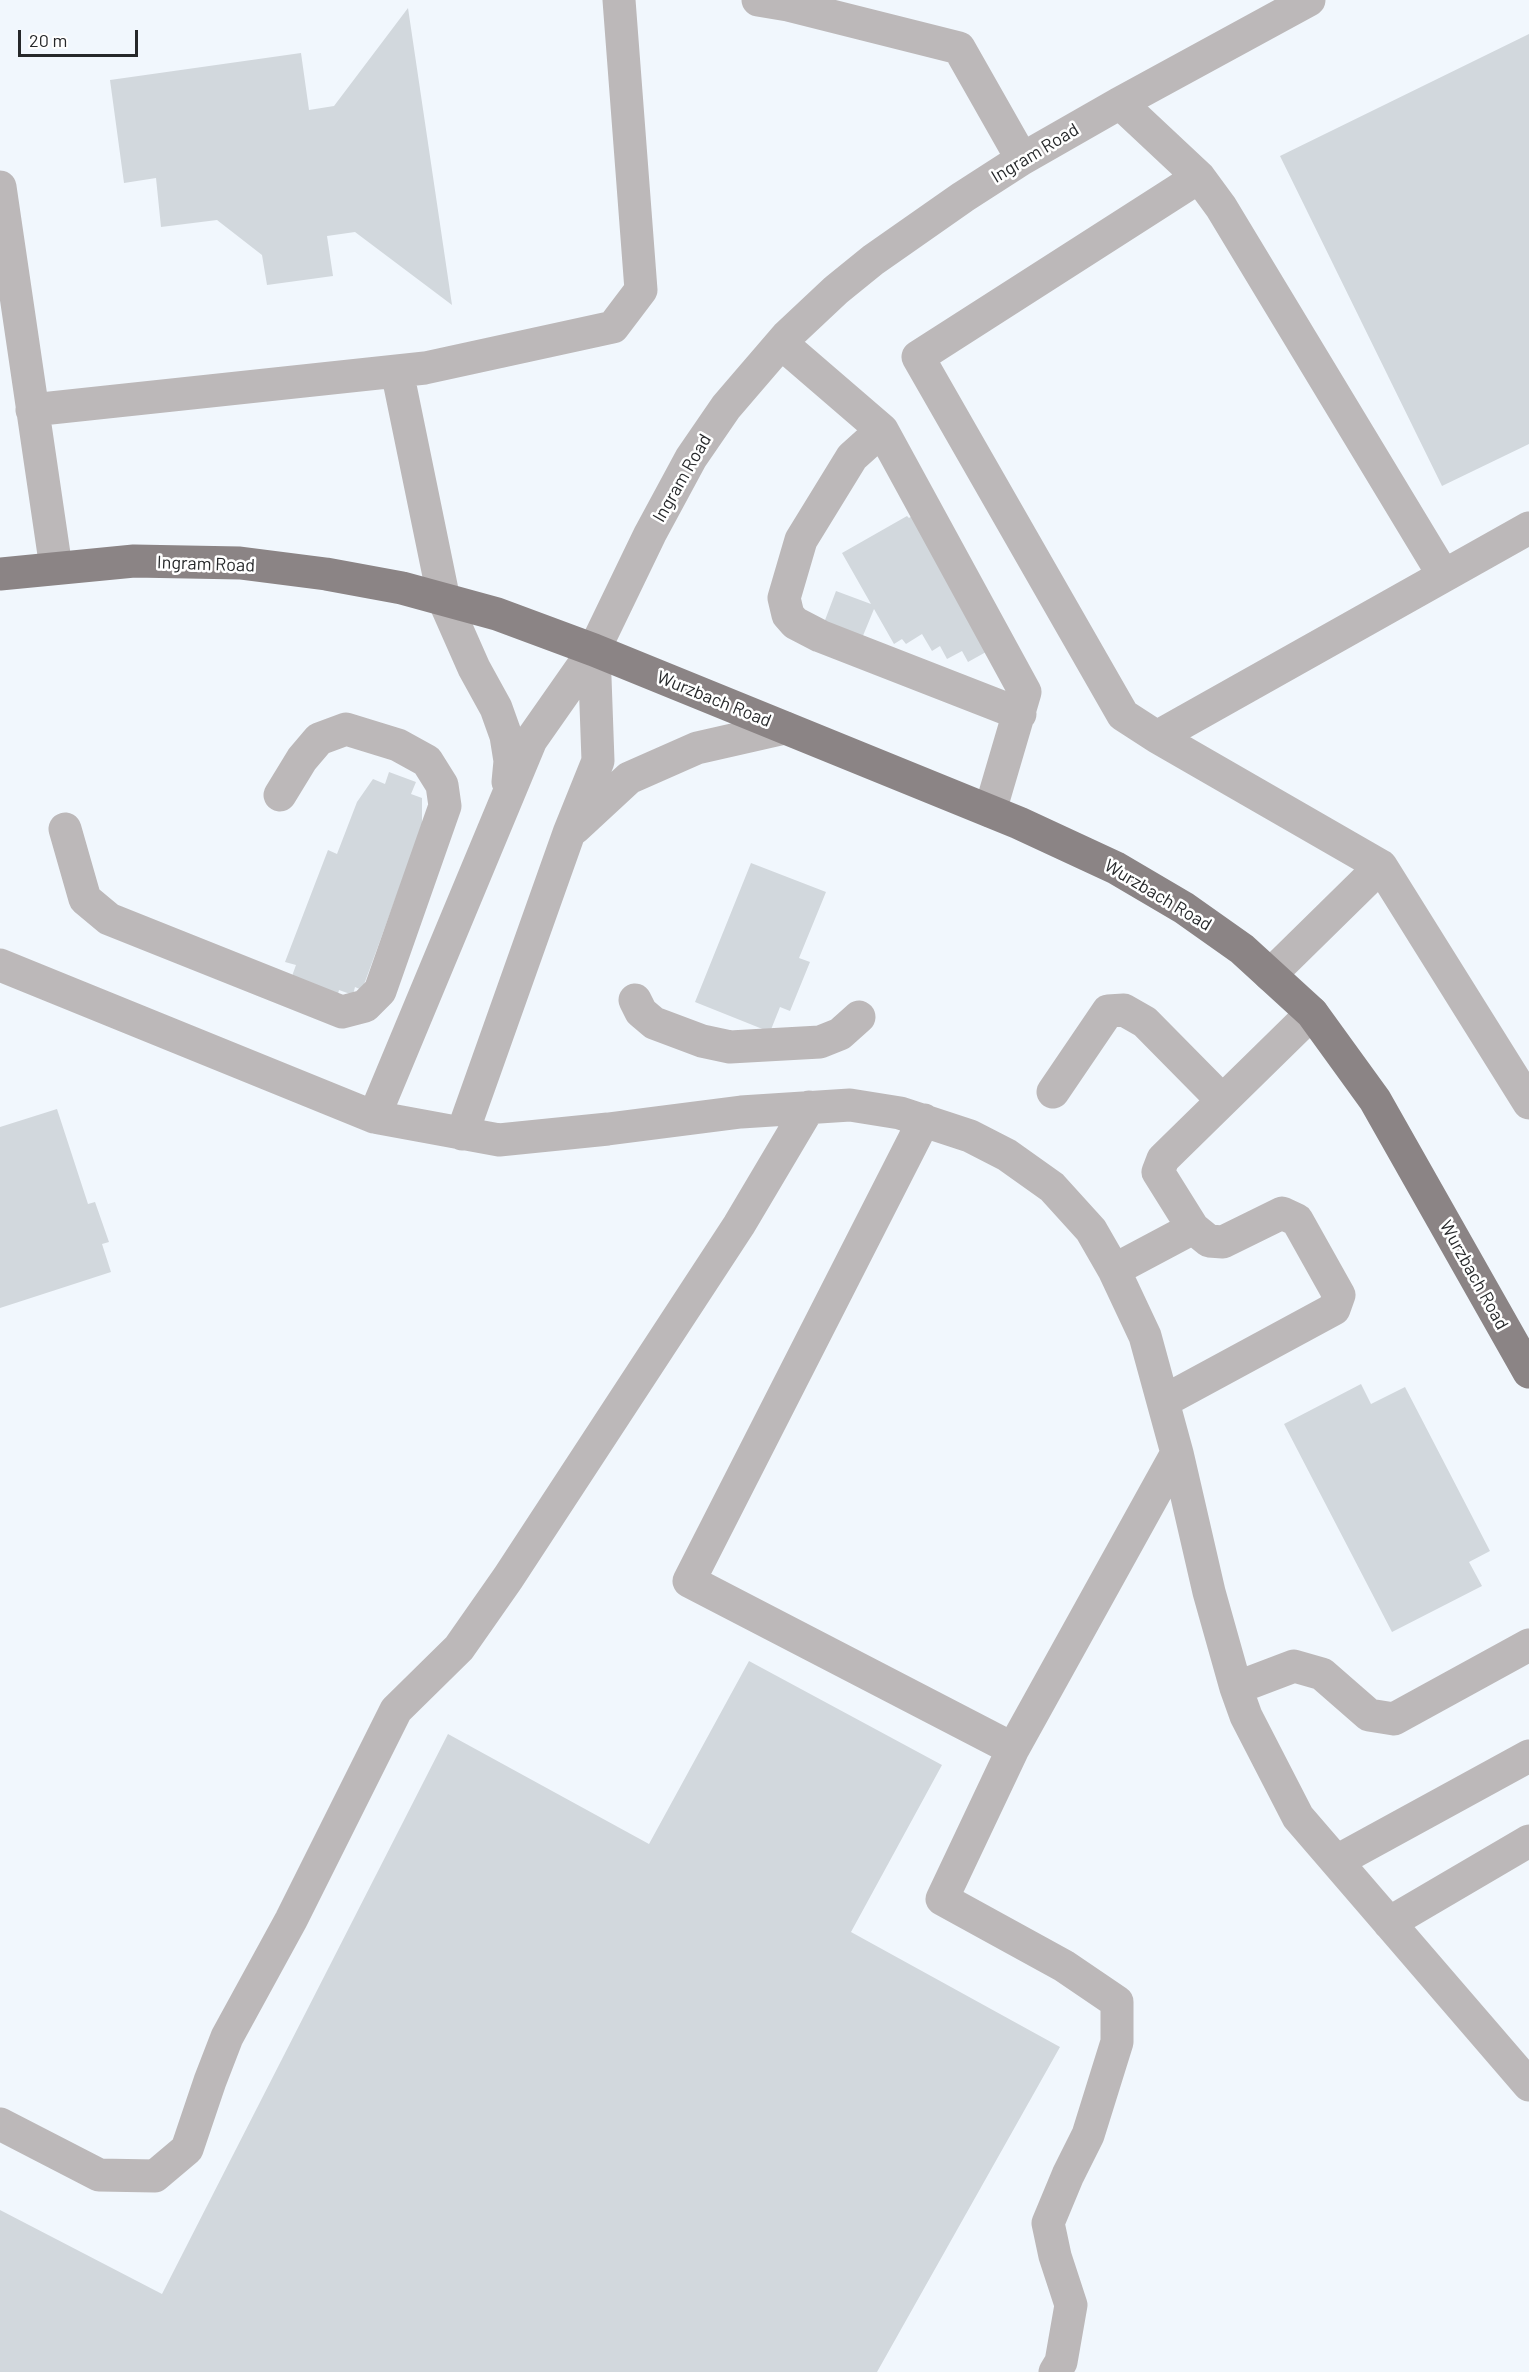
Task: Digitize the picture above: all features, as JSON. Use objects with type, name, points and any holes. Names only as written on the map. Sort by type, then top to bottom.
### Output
[{"type":"main road","name":"Ingram Road","points":[[0,573],[134,561],[240,563],[326,574],[391,586],[497,614],[594,650]]},
{"type":"main road","name":"Wurzbach Road","points":[[594,650],[990,811],[1126,873],[1184,908],[1242,949],[1311,1013],[1375,1100],[1529,1372]]},
{"type":"street","points":[[32,410],[425,368],[613,327],[641,290],[619,0]]},
{"type":"street","points":[[758,0],[800,8],[958,48],[1022,159]]},
{"type":"street","name":"Ingram Road","points":[[594,650],[650,534],[691,459],[726,407],[781,343],[827,298],[873,261],[963,197],[1022,159],[1310,0]]},
{"type":"street","points":[[1120,103],[1199,177],[1221,207],[1444,576]]},
{"type":"street","points":[[1199,177],[918,357],[1123,715],[1157,737],[1381,866],[1529,1103]]},
{"type":"street","points":[[0,187],[56,568]]},
{"type":"street","points":[[781,343],[882,430],[1025,692],[990,811]]},
{"type":"street","points":[[397,371],[444,600],[474,668],[496,708],[506,735],[510,760],[508,795]]},
{"type":"street","points":[[882,430],[852,457],[801,540],[784,598],[788,615],[795,623],[820,636],[1020,714]]},
{"type":"street","points":[[1157,737],[1529,528]]},
{"type":"street","points":[[374,1117],[531,740],[594,650]]},
{"type":"street","points":[[462,1134],[569,833],[598,761],[594,650]]},
{"type":"street","points":[[569,833],[629,778],[697,748],[785,728]]},
{"type":"street","points":[[65,829],[85,899],[109,919],[342,1012],[365,1006],[380,991],[445,806],[442,785],[427,761],[398,745],[346,729],[319,739],[302,759],[280,795]]},
{"type":"street","points":[[1270,975],[1381,866]]},
{"type":"street","points":[[0,965],[374,1117],[499,1140],[809,1107],[850,1105],[900,1113],[970,1136],[1007,1155],[1052,1187],[1091,1230],[1114,1270],[1145,1336],[1164,1401],[1209,1592],[1236,1688],[1246,1716],[1298,1817],[1529,2085]]},
{"type":"street","points":[[635,1000],[641,1012],[654,1023],[702,1041],[730,1047],[820,1042],[840,1034],[859,1017]]},
{"type":"street","points":[[1053,1092],[1108,1011],[1124,1010],[1145,1022],[1222,1100]]},
{"type":"street","points":[[1164,1401],[1334,1309],[1339,1295],[1298,1220],[1282,1213],[1223,1242],[1209,1241],[1193,1228],[1158,1172],[1162,1159],[1311,1013]]},
{"type":"street","points":[[0,2124],[99,2175],[155,2176],[187,2149],[227,2037],[291,1920],[396,1710],[459,1648],[508,1578],[739,1225],[809,1107]]},
{"type":"street","points":[[924,1120],[689,1581],[1013,1749]]},
{"type":"street","points":[[1114,1270],[1193,1228]]},
{"type":"street","points":[[1055,2372],[1061,2362],[1071,2305],[1055,2256],[1048,2223],[1088,2135],[1114,2052],[1117,2042],[1117,2002],[1064,1966],[942,1899],[1013,1749],[1177,1453]]},
{"type":"street","points":[[1236,1688],[1294,1666],[1322,1674],[1369,1715],[1394,1719],[1529,1645]]},
{"type":"street","points":[[1337,1861],[1529,1756]]},
{"type":"street","points":[[1389,1923],[1529,1841]]},
{"type":"building","points":[[408,8],[452,305],[355,232],[327,236],[333,276],[267,285],[262,255],[217,220],[161,227],[156,178],[124,183],[110,80],[301,53],[309,110],[334,106]]},
{"type":"building","points":[[1529,34],[1529,444],[1442,486],[1280,156]]},
{"type":"building","points":[[915,514],[986,652],[968,662],[962,651],[947,659],[940,646],[932,651],[922,634],[906,644],[902,639],[894,644],[874,609],[853,660],[816,644],[836,591],[871,604],[842,553],[907,516],[909,518]]},
{"type":"building","points":[[389,772],[416,782],[411,794],[422,798],[422,826],[362,990],[355,987],[353,995],[339,990],[338,994],[292,976],[296,965],[285,962],[328,850],[337,854],[357,802],[373,779],[385,784]]},
{"type":"building","points":[[751,863],[826,892],[799,958],[810,962],[790,1011],[780,1007],[770,1032],[695,1002]]},
{"type":"building","points":[[57,1109],[88,1204],[95,1202],[109,1242],[102,1244],[111,1272],[0,1308],[0,1127]]},
{"type":"building","points":[[1361,1384],[1371,1404],[1405,1387],[1490,1551],[1469,1562],[1482,1586],[1392,1632],[1284,1424]]},
{"type":"building","points":[[749,1661],[942,1765],[851,1932],[1060,2047],[877,2372],[0,2372],[0,2210],[162,2294],[448,1734],[649,1844]]}]
